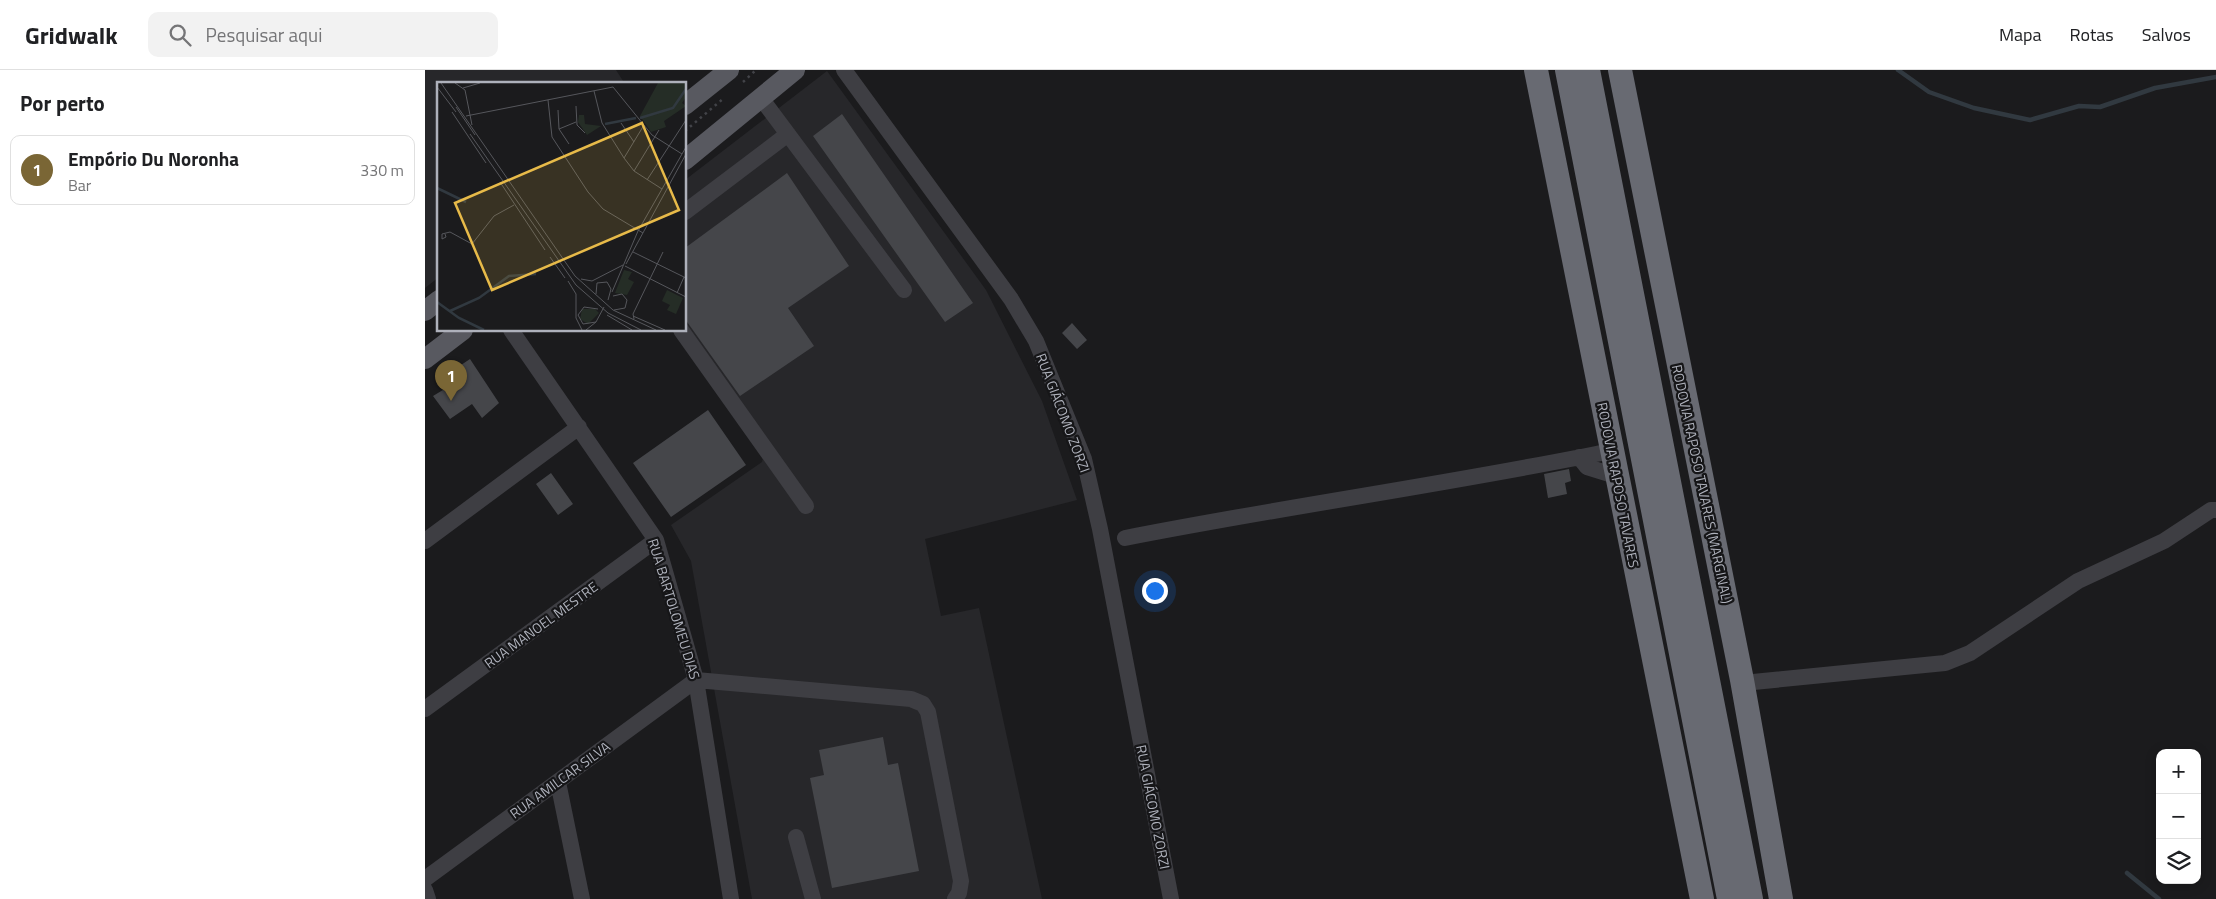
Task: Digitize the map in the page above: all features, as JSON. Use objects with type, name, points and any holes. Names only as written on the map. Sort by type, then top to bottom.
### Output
[{"type":"highway","name":"RODOVIA RAPOSO TAVARES","points":[[1536,70],[1702,899]]},
{"type":"highway","name":"RODOVIA RAPOSO TAVARES","points":[[1567,70],[1729,899]]},
{"type":"highway","points":[[1588,70],[1751,899]]},
{"type":"highway","name":"RODOVIA RAPOSO TAVARES (MARGINAL)","points":[[1620,70],[1743,683],[1781,899]]},
{"type":"main road","points":[[686,159],[795,70]]},
{"type":"main road","points":[[686,104],[735,76]]},
{"type":"main road","points":[[425,311],[437,302]]},
{"type":"main road","points":[[425,359],[462,331]]},
{"type":"street","name":"RUA GIÁCOMO ZORZI","points":[[844,70],[1011,299],[1036,341],[1084,459],[1100,529],[1171,899]]},
{"type":"street","points":[[761,98],[904,290]]},
{"type":"street","points":[[686,211],[788,134]]},
{"type":"street","name":"RUA BARTOLOMEU DIAS","points":[[512,331],[656,540],[695,680],[731,899]]},
{"type":"street","points":[[682,331],[806,506]]},
{"type":"street","points":[[425,541],[579,427]]},
{"type":"street","points":[[1125,538],[1611,451]]},
{"type":"street","points":[[1579,457],[1587,468],[1616,476]]},
{"type":"street","points":[[1743,683],[1945,663],[1971,653],[2078,581],[2163,541],[2211,510],[2216,510]]},
{"type":"street","name":"RUA MANOEL MESTRE","points":[[425,709],[656,540]]},
{"type":"street","points":[[695,680],[911,699],[923,704],[928,712],[961,881],[959,893],[955,899]]},
{"type":"street","name":"RUA AMILCAR SILVA","points":[[425,879],[695,680]]},
{"type":"street","points":[[558,782],[582,899]]},
{"type":"street","points":[[796,838],[813,899]]},
{"type":"street","points":[[425,890],[428,899]]},
{"type":"path","points":[[735,76],[756,70]]},
{"type":"path","points":[[686,131],[728,95]]},
{"type":"shaded area","points":[[425,70],[616,70],[624,82],[437,82],[437,279],[425,288]]},
{"type":"shaded area","points":[[827,71],[986,290],[1042,401],[1077,500],[925,539],[941,616],[979,608],[1042,899],[752,899],[691,561],[671,525],[762,462],[764,454],[686,331],[686,179]]},
{"type":"building","points":[[842,114],[973,303],[945,322],[813,136]]},
{"type":"building","points":[[787,173],[849,266],[788,308],[814,346],[740,396],[686,320],[686,247]]},
{"type":"building","points":[[1072,323],[1087,340],[1077,349],[1062,333]]},
{"type":"building","points":[[470,359],[499,403],[482,418],[472,404],[450,419],[433,396],[456,382],[449,373]]},
{"type":"building","points":[[708,410],[746,465],[671,517],[633,463]]},
{"type":"building","points":[[1569,469],[1571,481],[1565,483],[1567,494],[1548,498],[1544,474]]},
{"type":"building","points":[[551,473],[573,504],[558,515],[536,484]]},
{"type":"building","points":[[883,737],[888,765],[898,763],[919,871],[832,888],[810,778],[824,775],[819,750]]},
{"type":"waterway","points":[[1898,70],[1929,92],[1974,108],[2030,120],[2079,106],[2100,107],[2155,88],[2216,77]]},
{"type":"waterway","points":[[2127,873],[2159,899]]},
{"type":"place","name":"Empório Du Noronha","points":[[451,401]]}]
